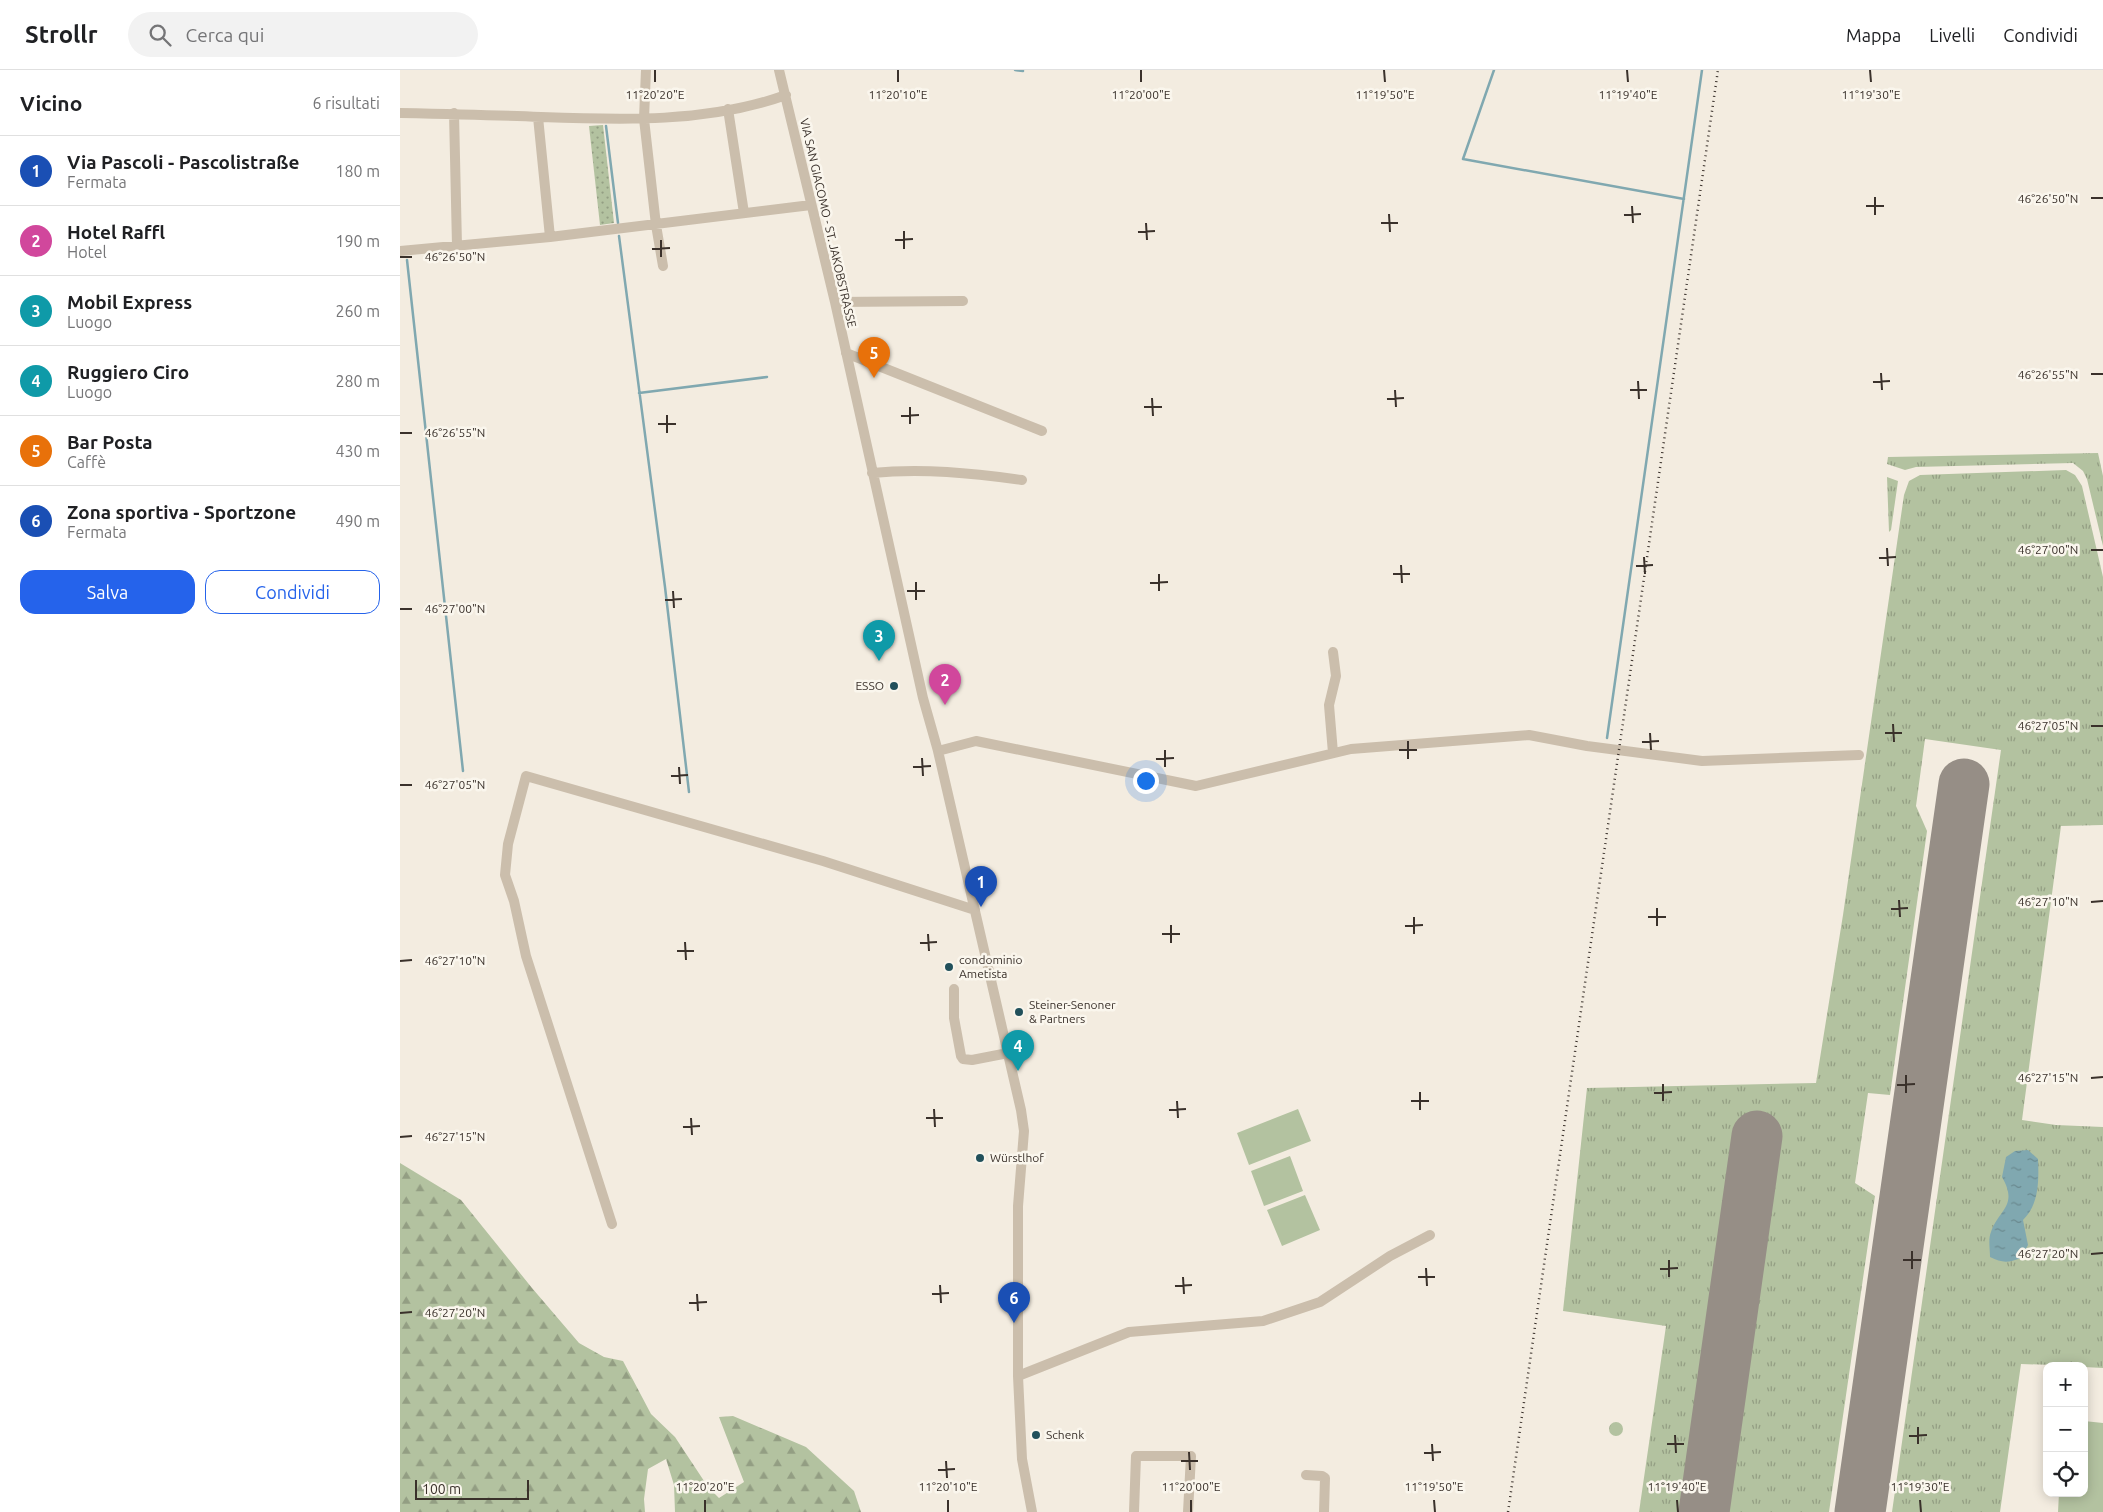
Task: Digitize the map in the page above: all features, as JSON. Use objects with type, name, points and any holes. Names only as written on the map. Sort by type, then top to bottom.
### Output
[{"type":"street","points":[[646,70],[644,119],[656,225],[663,266]]},
{"type":"street","name":"VIA SAN GIACOMO - ST. JAKOBSTRASSE","points":[[779,70],[835,302],[923,698],[938,751],[1021,1110],[1024,1131],[1018,1206],[1018,1376],[1022,1458],[1032,1512]]},
{"type":"street","points":[[400,113],[666,118],[728,109],[786,95]]},
{"type":"street","points":[[728,109],[744,213]]},
{"type":"street","points":[[454,114],[457,246]]},
{"type":"street","points":[[538,116],[550,237]]},
{"type":"street","points":[[400,251],[656,225],[811,204]]},
{"type":"street","points":[[835,302],[963,301]]},
{"type":"street","points":[[846,353],[1042,431]]},
{"type":"street","points":[[872,473],[914,471],[968,472],[1022,480]]},
{"type":"street","points":[[1333,652],[1336,676],[1329,705],[1333,753]]},
{"type":"street","points":[[938,751],[976,741],[1196,786],[1269,767],[1351,749],[1529,735],[1587,746],[1702,761],[1860,755]]},
{"type":"street","points":[[612,1224],[526,956],[514,901],[506,875],[508,844],[526,776],[824,861],[975,910]]},
{"type":"street","points":[[954,989],[954,1018],[963,1059],[972,1060],[1008,1053]]},
{"type":"street","points":[[1018,1376],[1129,1332],[1263,1321],[1278,1317],[1320,1302],[1390,1256],[1430,1235]]},
{"type":"street","points":[[1134,1512],[1136,1456],[1191,1456],[1188,1512]]},
{"type":"street","points":[[1306,1476],[1322,1476],[1325,1478],[1324,1512]]},
{"type":"green space","points":[[603,125],[614,223],[600,225],[589,126]]},
{"type":"green space","points":[[2098,453],[2103,476],[2103,546],[2087,479],[2083,471],[2073,463],[1916,467],[1905,470],[1887,464],[1888,457]]},
{"type":"green space","points":[[2066,470],[2075,475],[2082,486],[2103,577],[2103,825],[2061,826],[2022,1120],[2056,1125],[2103,1127],[2103,1368],[2088,1367],[2088,1362],[2021,1364],[2000,1512],[1892,1512],[2001,750],[1925,739],[1916,806],[1927,831],[1890,1095],[1868,1093],[1855,1183],[1875,1196],[1829,1512],[1639,1512],[1666,1326],[1563,1311],[1587,1088],[1816,1083],[1843,915],[1904,495],[1909,481],[1920,475]]},
{"type":"green space","points":[[1887,477],[1898,481],[1891,530],[1889,532]]},
{"type":"green space","points":[[1298,1109],[1311,1141],[1249,1165],[1237,1133]]},
{"type":"green space","points":[[1290,1156],[1303,1191],[1264,1206],[1251,1171]]},
{"type":"green space","points":[[400,1163],[461,1200],[579,1343],[604,1357],[623,1361],[651,1414],[675,1437],[708,1487],[719,1498],[744,1482],[719,1417],[733,1416],[806,1447],[854,1491],[861,1512],[675,1512],[674,1485],[666,1459],[648,1469],[644,1499],[645,1512],[400,1512]]},
{"type":"green space","points":[[1305,1195],[1320,1230],[1282,1246],[1267,1210]]},
{"type":"green space","points":[[2088,1421],[2103,1423],[2103,1512],[2058,1512],[2059,1497],[2088,1497]]},
{"type":"green space","points":[[1613,1422],[1619,1422],[1623,1429],[1619,1436],[1613,1436],[1609,1432],[1609,1426]]},
{"type":"water","points":[[2028,1150],[2038,1159],[2038,1175],[2035,1200],[2023,1220],[2028,1245],[2021,1258],[2005,1262],[1990,1257],[1990,1238],[1994,1225],[2008,1201],[2007,1187],[2002,1177],[2006,1157],[2015,1151]]},
{"type":"waterway","points":[[1015,70],[1023,71]]},
{"type":"waterway","points":[[1494,70],[1463,159],[1684,199]]},
{"type":"waterway","points":[[1607,738],[1702,70]]},
{"type":"waterway","points":[[606,126],[618,223]]},
{"type":"waterway","points":[[619,236],[665,587],[689,792]]},
{"type":"waterway","points":[[407,260],[463,771]]},
{"type":"waterway","points":[[639,393],[767,377]]},
{"type":"runway","points":[[1860,1512],[1964,784]]},
{"type":"runway","points":[[1704,1512],[1757,1136]]},
{"type":"railway","points":[[1508,1512],[1718,70]]},
{"type":"place","name":"Bar Posta","points":[[874,378]]},
{"type":"place","name":"Mobil Express","points":[[879,661]]},
{"type":"place","name":"ESSO","points":[[894,686]]},
{"type":"place","name":"Hotel Raffl","points":[[945,705]]},
{"type":"place","name":"Via Pascoli - Pascolistraße","points":[[981,907]]},
{"type":"place","name":"condominio Ametista","points":[[949,967]]},
{"type":"place","name":"Steiner-Senoner & Partners","points":[[1019,1012]]},
{"type":"place","name":"Ruggiero Ciro","points":[[1018,1071]]},
{"type":"place","name":"Würstlhof","points":[[980,1158]]},
{"type":"place","name":"Zona sportiva - Sportzone","points":[[1014,1323]]},
{"type":"place","name":"Schenk","points":[[1036,1435]]}]
